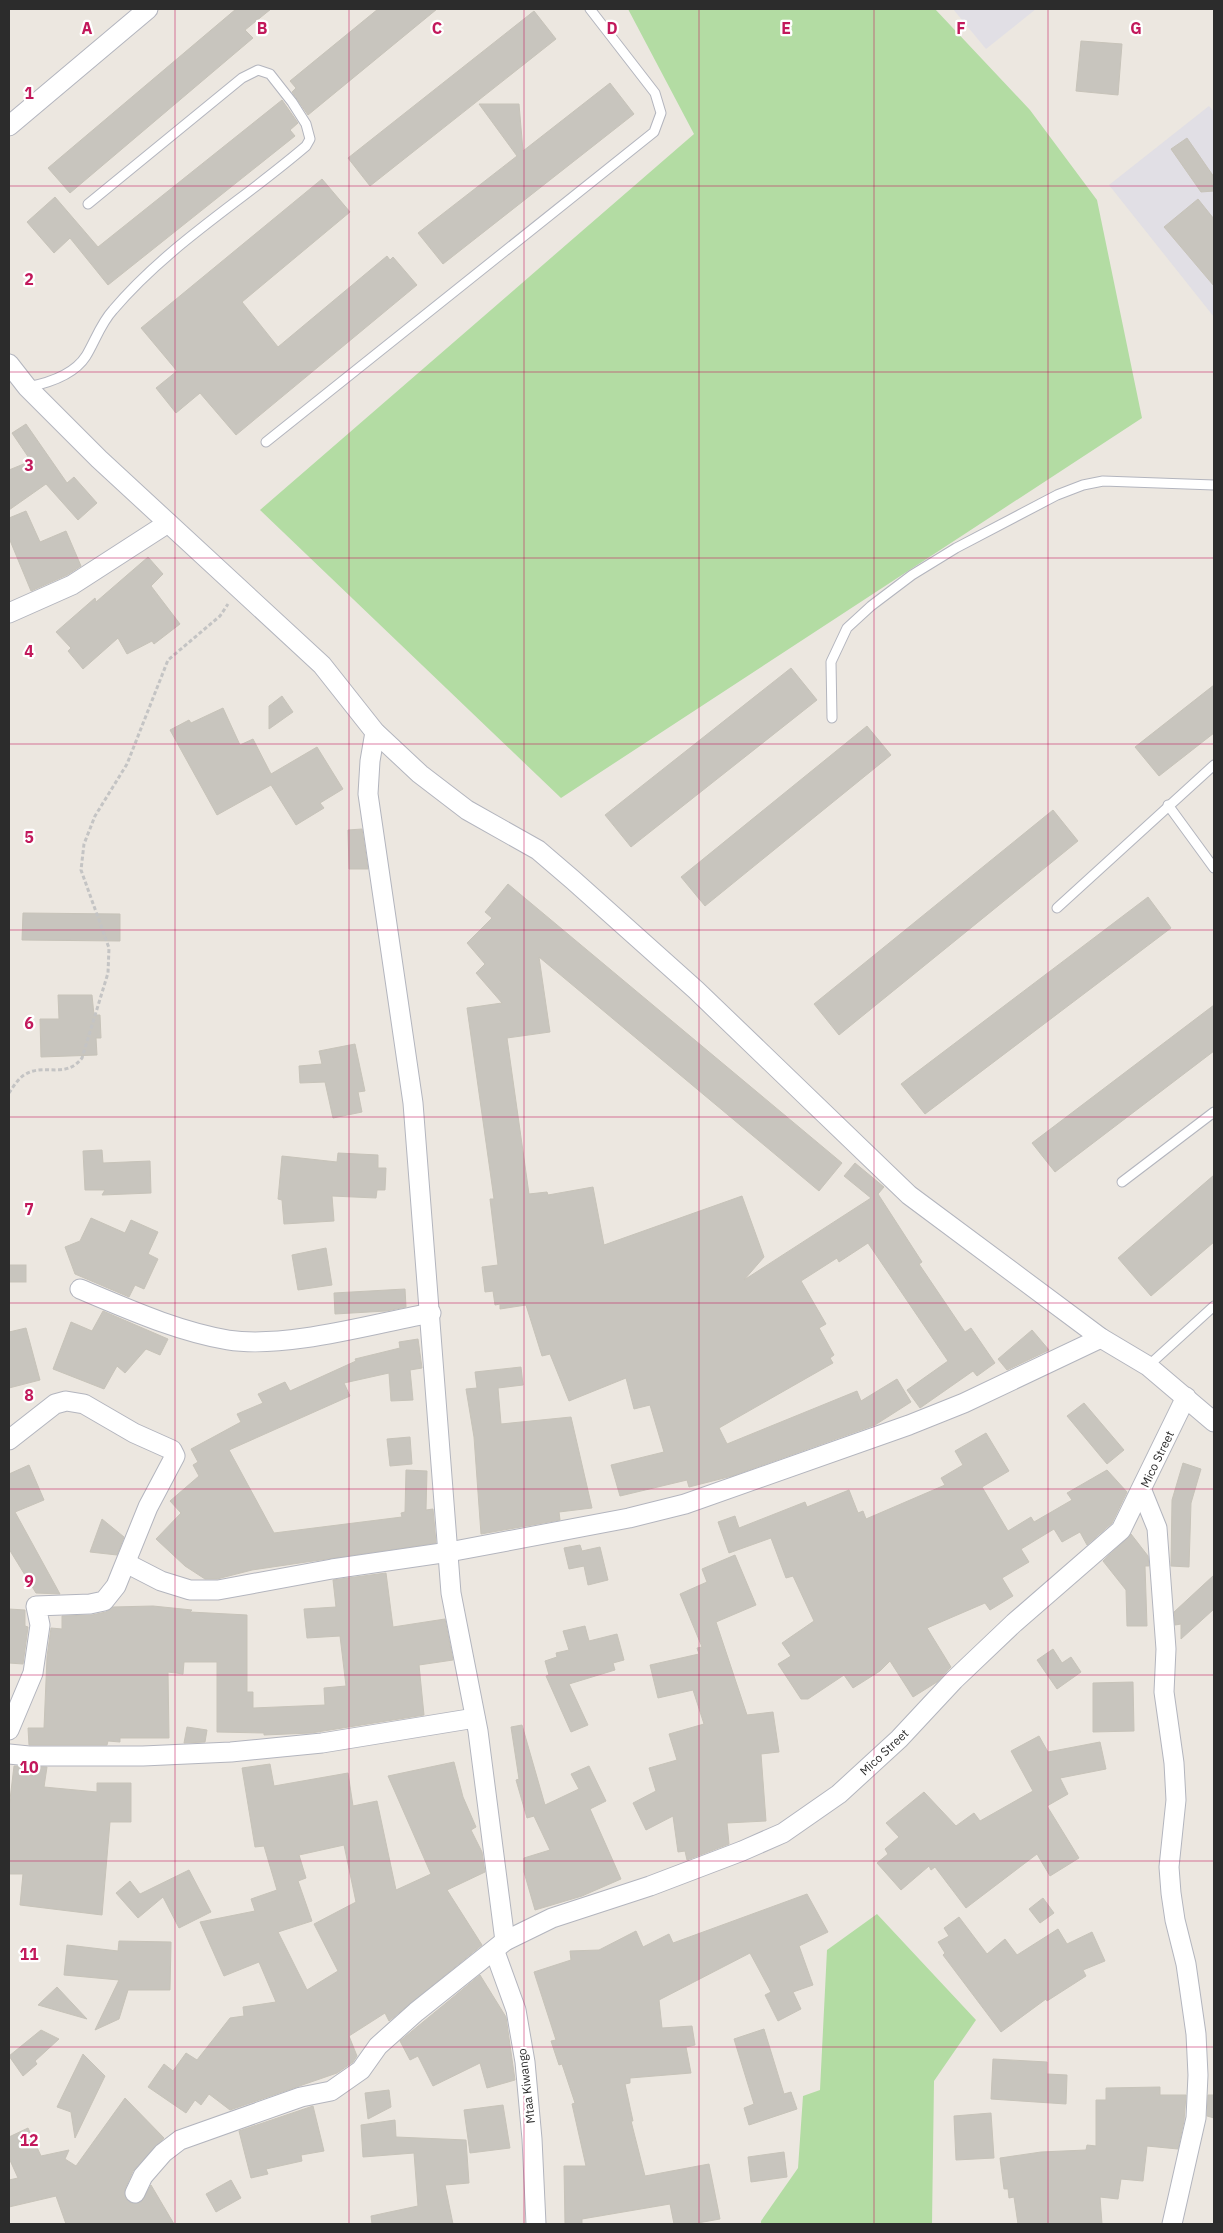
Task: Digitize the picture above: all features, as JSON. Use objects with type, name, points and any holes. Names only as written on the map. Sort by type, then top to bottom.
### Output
[{"type":"street","points":[[9,126],[148,9]]},
{"type":"street","points":[[9,364],[27,388],[99,459],[322,665],[375,732],[420,774],[467,810],[538,850],[696,990],[909,1196],[1101,1338],[1148,1366],[1214,1422]]},
{"type":"street","points":[[9,390],[27,388]]},
{"type":"street","points":[[9,613],[72,585],[168,523]]},
{"type":"street","name":"Mtaa Kiwango","points":[[375,732],[370,761],[368,794],[413,1103],[452,1593],[476,1718],[500,1947],[516,2010],[525,2062],[533,2148],[536,2224]]},
{"type":"street","points":[[80,1289],[188,1331],[230,1340],[274,1340],[307,1336],[431,1314]]},
{"type":"street","points":[[126,1563],[161,1581],[190,1590],[218,1590],[332,1569],[449,1552],[629,1518],[685,1504],[909,1425],[964,1403],[1101,1338]]},
{"type":"street","name":"Mico Street","points":[[135,2193],[143,2176],[158,2158],[180,2140],[301,2097],[331,2091],[361,2070],[378,2046],[470,1968],[500,1947],[552,1918],[650,1886],[742,1851],[783,1833],[831,1799],[899,1740],[954,1680],[1007,1629],[1121,1530],[1142,1491],[1186,1397]]},
{"type":"street","points":[[9,1440],[55,1404],[66,1401],[84,1404],[134,1432],[172,1450],[175,1456],[148,1507],[116,1586],[104,1601],[90,1604],[36,1606],[40,1625],[33,1672],[9,1730]]},
{"type":"street","points":[[1142,1491],[1157,1528],[1166,1649],[1164,1692],[1174,1764],[1176,1800],[1169,1867],[1170,1893],[1186,1964],[1196,2034],[1198,2075],[1196,2118],[1172,2224]]},
{"type":"street","points":[[9,1754],[28,1756],[143,1756],[232,1752],[322,1743],[476,1718]]},
{"type":"lane","points":[[266,442],[654,132],[662,113],[655,93],[590,9]]},
{"type":"lane","points":[[27,388],[49,382],[68,372],[85,358],[111,312],[131,289],[177,247],[306,146],[310,139],[306,124],[270,74],[258,70],[242,78],[88,204]]},
{"type":"lane","points":[[832,718],[831,662],[847,628],[871,606],[912,575],[956,548],[1057,495],[1083,485],[1103,481],[1214,485]]},
{"type":"lane","points":[[1057,908],[1214,765]]},
{"type":"lane","points":[[1168,805],[1214,868]]},
{"type":"lane","points":[[1122,1182],[1214,1112]]},
{"type":"lane","points":[[1148,1366],[1214,1306]]},
{"type":"path","points":[[9,1093],[24,1075],[34,1071],[68,1070],[76,1066],[82,1058],[108,972],[109,948],[81,870],[84,844],[95,816],[127,764],[168,660],[220,616],[230,601],[236,586]]},
{"type":"shaded area","points":[[953,9],[1036,9],[986,49]]},
{"type":"shaded area","points":[[1209,106],[1214,112],[1214,317],[1109,185]]},
{"type":"green space","points":[[628,9],[935,9],[1030,110],[1097,200],[1142,418],[561,798],[260,510],[694,134]]},
{"type":"green space","points":[[877,1914],[976,2020],[934,2081],[932,2224],[761,2224],[761,2221],[798,2168],[803,2096],[820,2090],[827,1950]]},
{"type":"building","points":[[236,9],[271,9],[245,30],[253,38],[70,193],[48,168]]},
{"type":"building","points":[[378,9],[437,9],[308,115],[292,92],[296,88],[290,81]]},
{"type":"building","points":[[534,11],[556,39],[370,186],[348,158]]},
{"type":"building","points":[[1081,41],[1122,44],[1118,95],[1076,91]]},
{"type":"building","points":[[610,83],[634,114],[443,264],[418,233],[517,156],[479,104],[519,104],[523,151]]},
{"type":"building","points":[[282,100],[298,123],[290,130],[295,136],[108,285],[70,238],[54,253],[27,222],[55,197],[98,247]]},
{"type":"building","points":[[1187,138],[1214,177],[1214,191],[1201,192],[1171,149]]},
{"type":"building","points":[[322,179],[350,212],[242,302],[278,347],[387,256],[390,260],[393,257],[417,285],[236,435],[200,393],[176,413],[156,388],[177,371],[141,328]]},
{"type":"building","points":[[1198,199],[1214,219],[1214,286],[1164,227]]},
{"type":"building","points":[[26,424],[67,483],[74,477],[97,503],[78,520],[46,484],[9,510],[9,470],[31,461],[12,433]]},
{"type":"building","points":[[26,511],[40,542],[66,531],[81,566],[67,575],[31,591],[9,538],[9,518]]},
{"type":"building","points":[[148,557],[163,574],[151,586],[180,624],[154,644],[152,641],[127,654],[118,638],[83,669],[68,651],[71,648],[56,632],[95,598],[96,602]]},
{"type":"building","points":[[791,668],[817,700],[631,847],[605,815]]},
{"type":"building","points":[[1214,685],[1214,733],[1159,776],[1135,747]]},
{"type":"building","points":[[282,696],[293,712],[269,729],[269,706]]},
{"type":"building","points":[[223,708],[240,745],[253,739],[271,774],[317,747],[343,789],[320,803],[324,808],[296,825],[271,785],[217,815],[170,730],[189,720],[191,723]]},
{"type":"building","points":[[867,726],[891,755],[705,906],[681,877]]},
{"type":"building","points":[[1053,810],[1078,841],[839,1035],[814,1004]]},
{"type":"building","points":[[362,829],[368,869],[349,869],[348,830]]},
{"type":"building","points":[[508,884],[842,1163],[819,1191],[539,957],[550,1032],[507,1038],[529,1194],[547,1192],[548,1195],[593,1187],[604,1245],[742,1196],[764,1257],[744,1280],[871,1198],[844,1176],[855,1163],[884,1187],[878,1194],[922,1262],[919,1264],[965,1332],[971,1328],[995,1363],[977,1376],[973,1371],[920,1408],[907,1390],[948,1361],[868,1243],[839,1262],[837,1258],[801,1281],[826,1324],[819,1328],[834,1355],[830,1358],[833,1363],[719,1428],[727,1444],[857,1391],[861,1401],[897,1379],[911,1402],[875,1425],[732,1476],[689,1487],[687,1480],[620,1496],[611,1465],[664,1452],[650,1405],[634,1409],[626,1378],[569,1401],[550,1354],[542,1356],[526,1305],[500,1309],[500,1304],[495,1305],[493,1291],[485,1292],[482,1267],[498,1265],[490,1199],[494,1199],[467,1008],[502,1003],[476,973],[485,964],[467,943],[492,918],[485,912]]},
{"type":"building","points":[[1148,897],[1171,928],[925,1114],[901,1084]]},
{"type":"building","points":[[23,913],[120,914],[120,941],[22,940]]},
{"type":"building","points":[[58,995],[92,995],[94,1015],[100,1015],[101,1038],[96,1038],[97,1055],[41,1057],[40,1019],[59,1019]]},
{"type":"building","points":[[1214,1005],[1214,1051],[1055,1172],[1032,1143]]},
{"type":"building","points":[[355,1044],[365,1091],[358,1092],[362,1112],[333,1118],[325,1082],[300,1083],[299,1066],[322,1064],[319,1051]]},
{"type":"building","points":[[102,1150],[103,1163],[150,1161],[151,1193],[102,1195],[105,1190],[85,1190],[83,1151]]},
{"type":"building","points":[[338,1153],[378,1155],[378,1168],[386,1168],[385,1190],[377,1190],[376,1198],[332,1196],[334,1221],[284,1224],[282,1200],[278,1199],[282,1156],[337,1162]]},
{"type":"building","points":[[1214,1175],[1214,1242],[1151,1296],[1118,1258]]},
{"type":"building","points":[[91,1218],[125,1233],[131,1220],[158,1232],[148,1254],[158,1259],[144,1289],[135,1285],[129,1297],[75,1274],[65,1247],[80,1241]]},
{"type":"building","points":[[326,1248],[332,1285],[298,1290],[292,1255]]},
{"type":"building","points":[[9,1265],[26,1265],[26,1282],[9,1282]]},
{"type":"building","points":[[405,1289],[406,1307],[386,1311],[335,1314],[334,1293]]},
{"type":"building","points":[[103,1311],[168,1339],[160,1355],[146,1349],[125,1373],[117,1366],[104,1389],[53,1369],[71,1322],[92,1331]]},
{"type":"building","points":[[26,1328],[40,1380],[9,1388],[9,1332]]},
{"type":"building","points":[[1032,1330],[1049,1350],[1007,1370],[998,1359]]},
{"type":"building","points":[[418,1339],[422,1368],[410,1370],[413,1400],[391,1401],[389,1373],[344,1383],[350,1396],[229,1450],[274,1533],[402,1517],[401,1513],[405,1512],[406,1470],[427,1471],[426,1510],[433,1509],[436,1543],[252,1570],[217,1579],[205,1579],[185,1566],[156,1539],[181,1513],[170,1501],[199,1476],[193,1465],[198,1462],[191,1449],[241,1422],[237,1414],[263,1403],[258,1394],[285,1382],[290,1391],[356,1361],[355,1359],[400,1348],[399,1342]]},
{"type":"building","points":[[521,1367],[523,1385],[498,1388],[501,1424],[571,1417],[592,1508],[559,1512],[560,1520],[481,1534],[474,1437],[466,1389],[477,1388],[475,1372]]},
{"type":"building","points":[[1084,1403],[1124,1450],[1107,1464],[1067,1416]]},
{"type":"building","points":[[986,1433],[1009,1471],[982,1487],[1008,1531],[1031,1517],[1034,1522],[1072,1500],[1067,1493],[1107,1470],[1127,1492],[1112,1523],[1087,1545],[1080,1532],[1062,1542],[1054,1529],[1021,1549],[1029,1562],[1002,1578],[1013,1596],[990,1610],[985,1603],[927,1628],[951,1667],[937,1682],[913,1697],[890,1661],[880,1671],[853,1688],[844,1675],[808,1699],[801,1699],[778,1664],[791,1656],[782,1643],[814,1621],[793,1576],[786,1578],[771,1538],[729,1553],[718,1522],[735,1516],[739,1528],[805,1502],[807,1507],[849,1490],[858,1513],[863,1511],[866,1519],[945,1485],[941,1478],[963,1465],[955,1451]]},
{"type":"building","points":[[410,1437],[412,1464],[390,1466],[387,1439]]},
{"type":"building","points":[[1183,1463],[1201,1469],[1191,1503],[1189,1567],[1171,1566],[1172,1500]]},
{"type":"building","points":[[29,1465],[44,1500],[15,1512],[60,1594],[36,1593],[9,1549],[9,1474]]},
{"type":"building","points":[[102,1519],[124,1537],[117,1555],[90,1552]]},
{"type":"building","points":[[1131,1534],[1148,1556],[1149,1566],[1145,1566],[1147,1626],[1127,1626],[1126,1590],[1103,1561]]},
{"type":"building","points":[[580,1545],[582,1551],[600,1547],[608,1580],[588,1585],[584,1566],[569,1569],[564,1548]]},
{"type":"building","points":[[735,1555],[756,1605],[716,1622],[747,1715],[773,1712],[779,1752],[761,1754],[766,1821],[727,1823],[729,1844],[687,1860],[685,1851],[678,1852],[673,1816],[646,1830],[633,1803],[656,1791],[649,1768],[677,1760],[669,1734],[704,1724],[693,1690],[658,1698],[650,1665],[699,1654],[697,1648],[702,1647],[680,1594],[707,1582],[702,1569]]},
{"type":"building","points":[[386,1573],[393,1627],[445,1619],[453,1660],[419,1665],[424,1715],[311,1733],[264,1735],[264,1733],[217,1732],[217,1662],[184,1662],[183,1674],[168,1672],[169,1738],[120,1738],[120,1742],[108,1741],[107,1745],[29,1745],[28,1728],[44,1728],[47,1657],[51,1628],[62,1629],[62,1616],[92,1615],[106,1612],[113,1607],[153,1606],[192,1610],[190,1612],[247,1615],[247,1692],[253,1692],[253,1708],[325,1705],[324,1688],[346,1686],[340,1636],[307,1638],[304,1609],[336,1607],[333,1580]]},
{"type":"building","points":[[1214,1575],[1214,1609],[1181,1639],[1181,1624],[1175,1625],[1174,1612]]},
{"type":"building","points":[[9,1609],[25,1610],[25,1626],[28,1627],[23,1664],[9,1663]]},
{"type":"building","points":[[585,1626],[589,1641],[617,1634],[624,1660],[613,1663],[615,1670],[569,1684],[588,1725],[571,1732],[546,1676],[549,1675],[545,1661],[557,1657],[556,1653],[569,1650],[563,1631]]},
{"type":"building","points":[[1053,1649],[1062,1663],[1071,1657],[1081,1672],[1057,1689],[1037,1660]]},
{"type":"building","points":[[1133,1682],[1134,1731],[1093,1732],[1093,1683]]},
{"type":"building","points":[[522,1725],[545,1805],[579,1789],[571,1774],[589,1766],[606,1801],[590,1809],[621,1879],[582,1896],[535,1910],[524,1872],[524,1858],[550,1850],[534,1816],[527,1818],[516,1780],[519,1779],[511,1727]]},
{"type":"building","points":[[187,1727],[207,1730],[205,1742],[184,1743]]},
{"type":"building","points":[[1039,1736],[1048,1752],[1100,1742],[1106,1769],[1060,1778],[1068,1794],[1047,1806],[1079,1858],[1050,1876],[1037,1854],[966,1908],[935,1867],[931,1870],[929,1866],[901,1890],[877,1863],[888,1854],[885,1849],[899,1837],[886,1823],[924,1792],[956,1826],[974,1813],[980,1821],[1033,1791],[1011,1751]]},
{"type":"building","points":[[454,1762],[463,1797],[476,1827],[471,1830],[482,1852],[485,1872],[447,1890],[482,1945],[389,2021],[385,2013],[349,2036],[357,2056],[353,2062],[337,2073],[230,2110],[209,2094],[201,2105],[195,2100],[186,2113],[148,2087],[164,2064],[173,2071],[186,2053],[197,2060],[230,2018],[244,2016],[243,2007],[276,2002],[259,1962],[224,1976],[200,1922],[255,1911],[251,1899],[277,1890],[264,1846],[255,1847],[242,1768],[270,1764],[274,1786],[348,1773],[353,1806],[377,1801],[396,1890],[431,1874],[388,1776]],"holes":[[[344,1845],[356,1902],[314,1924],[338,1971],[307,1990],[278,1932],[312,1921],[298,1881],[306,1878],[299,1855]]]},
{"type":"building","points":[[14,1766],[47,1767],[44,1787],[97,1792],[97,1783],[131,1783],[131,1822],[110,1822],[102,1915],[20,1905],[23,1874],[9,1874],[9,1808]]},
{"type":"building","points":[[189,1870],[211,1912],[179,1928],[163,1897],[138,1918],[116,1893],[130,1881],[140,1894]]},
{"type":"building","points":[[807,1894],[828,1932],[799,1946],[813,1985],[793,1992],[801,2009],[778,2021],[765,1995],[771,1992],[750,1953],[659,2000],[662,2028],[692,2026],[695,2045],[686,2047],[691,2073],[630,2078],[630,2083],[625,2084],[633,2121],[631,2121],[645,2176],[709,2164],[720,2219],[692,2224],[674,2224],[670,2204],[582,2219],[582,2224],[565,2224],[564,2166],[586,2166],[572,2104],[575,2103],[562,2064],[559,2065],[551,2041],[556,2040],[534,1972],[571,1960],[570,1951],[599,1950],[636,1931],[643,1947],[669,1934],[673,1943]]},
{"type":"building","points":[[1043,1898],[1054,1913],[1040,1923],[1029,1909]]},
{"type":"building","points":[[959,1917],[987,1954],[1005,1939],[1017,1955],[1058,1929],[1067,1944],[1092,1932],[1105,1961],[1083,1970],[1086,1976],[1047,2001],[1046,1999],[1001,2032],[943,1955],[945,1953],[938,1942],[949,1936],[944,1928]]},
{"type":"building","points":[[119,1941],[171,1942],[170,1990],[128,1990],[119,2019],[95,2030],[119,1980],[64,1975],[67,1945],[118,1951]]},
{"type":"building","points":[[480,1975],[506,2017],[515,2080],[487,2088],[480,2063],[433,2086],[418,2056],[410,2060],[400,2041]]},
{"type":"building","points":[[57,1987],[87,2019],[38,2005]]},
{"type":"building","points":[[764,2029],[784,2094],[791,2092],[797,2109],[749,2125],[744,2108],[754,2104],[734,2039]]},
{"type":"building","points":[[41,2030],[59,2039],[35,2061],[37,2064],[23,2076],[9,2056]]},
{"type":"building","points":[[83,2054],[105,2076],[75,2138],[71,2112],[57,2107]]},
{"type":"building","points":[[993,2059],[1047,2062],[1047,2074],[1067,2075],[1066,2104],[991,2099]]},
{"type":"building","points":[[1160,2087],[1160,2095],[1186,2095],[1184,2121],[1178,2149],[1147,2146],[1143,2181],[1121,2179],[1118,2199],[1100,2197],[1102,2224],[1018,2224],[1014,2197],[1009,2198],[1008,2189],[1004,2189],[1000,2158],[1041,2152],[1086,2150],[1087,2145],[1096,2146],[1096,2100],[1106,2100],[1106,2088]]},
{"type":"building","points":[[389,2090],[391,2107],[368,2119],[365,2093]]},
{"type":"building","points":[[1208,2095],[1214,2095],[1214,2118],[1207,2116]]},
{"type":"building","points":[[125,2098],[164,2138],[133,2171],[125,2189],[126,2199],[131,2203],[141,2202],[151,2185],[174,2224],[66,2224],[56,2196],[9,2207],[9,2180],[18,2178],[9,2158],[9,2137],[28,2128],[41,2156],[69,2150],[65,2159],[76,2166]]},
{"type":"building","points":[[503,2105],[510,2148],[470,2153],[464,2110]]},
{"type":"building","points":[[313,2106],[324,2151],[301,2155],[302,2161],[266,2169],[268,2174],[251,2178],[239,2131]]},
{"type":"building","points":[[991,2113],[994,2158],[956,2160],[954,2116]]},
{"type":"building","points":[[395,2120],[396,2137],[466,2140],[469,2183],[445,2185],[453,2224],[372,2224],[371,2216],[418,2206],[414,2153],[363,2157],[361,2125]]},
{"type":"building","points":[[784,2152],[787,2177],[751,2182],[748,2157]]},
{"type":"building","points":[[231,2180],[241,2198],[216,2212],[206,2194]]}]
